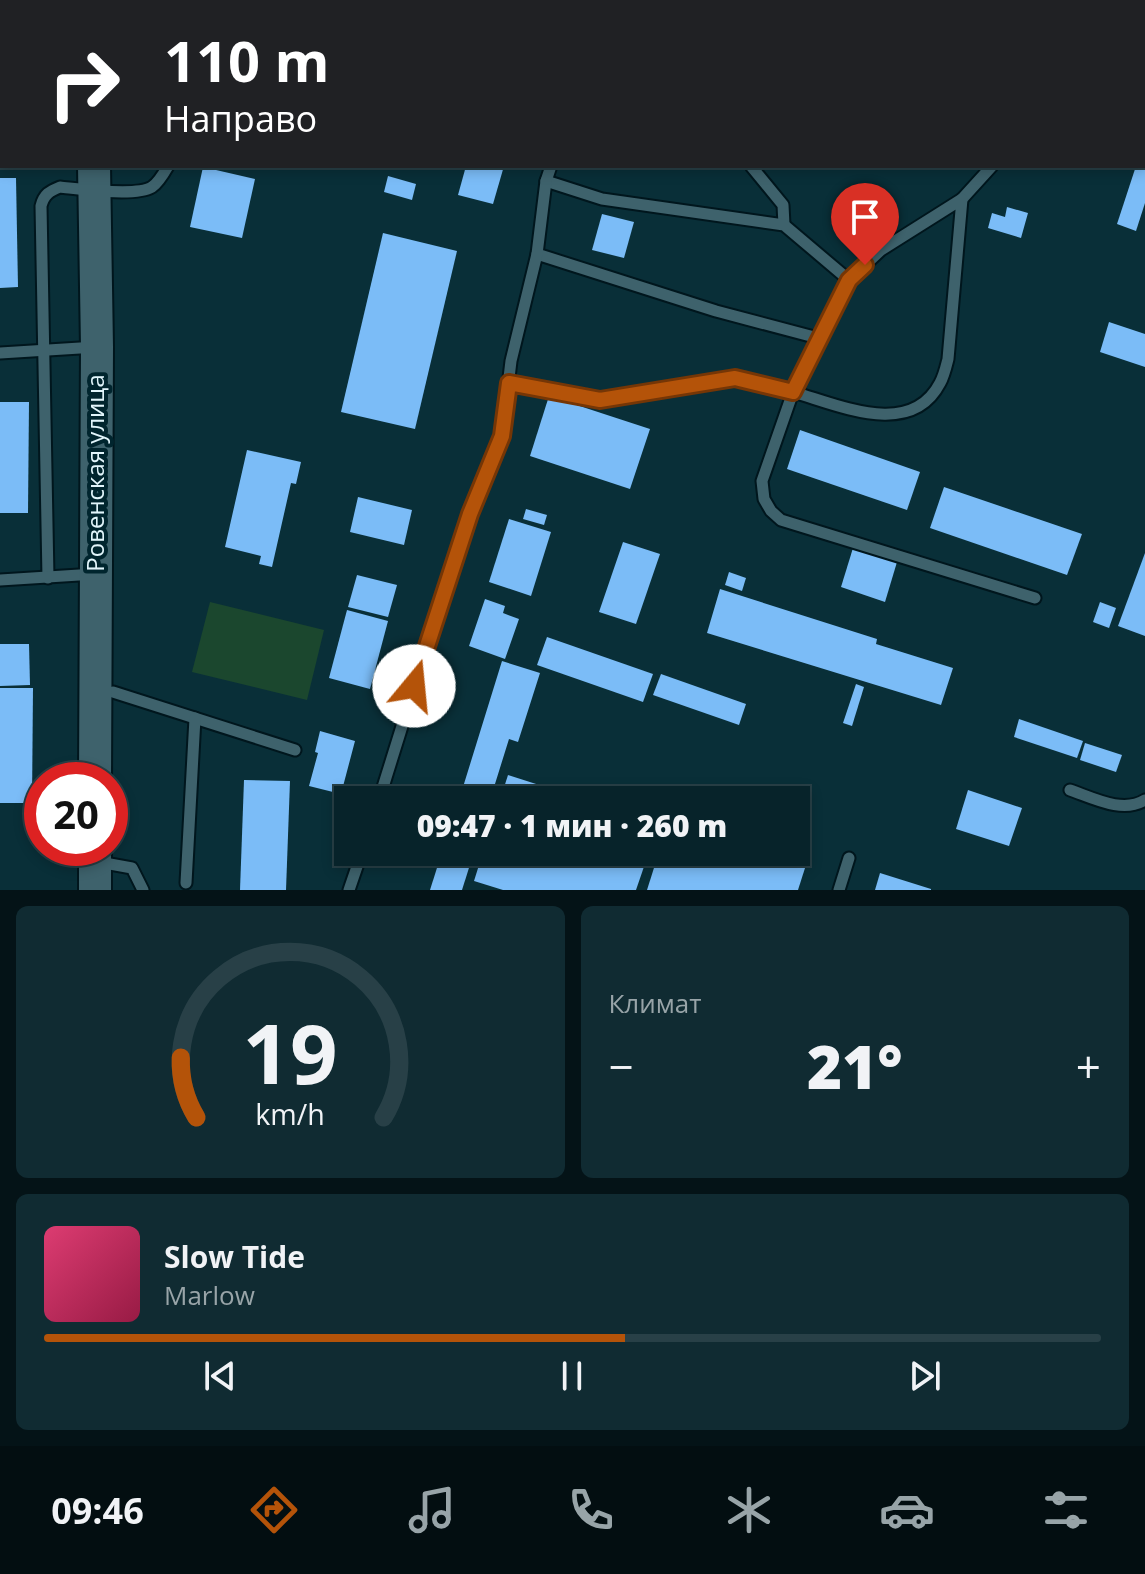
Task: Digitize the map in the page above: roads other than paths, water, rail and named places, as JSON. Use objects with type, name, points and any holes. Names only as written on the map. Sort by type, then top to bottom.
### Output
[{"type":"main road","name":"Ровенская улица","points":[[94,178],[97,347],[95,762]]},
{"type":"lane","points":[[48,578],[42,199],[51,190],[94,178],[137,191],[150,188],[167,168]]},
{"type":"lane","points":[[383,786],[470,514],[502,436],[511,361],[537,254],[550,168]]},
{"type":"lane","points":[[753,168],[783,205],[784,225]]},
{"type":"lane","points":[[990,168],[962,199],[881,250],[849,280],[793,392],[762,481],[764,499],[781,520],[1035,598]]},
{"type":"lane","points":[[546,181],[602,199],[784,225],[849,280]]},
{"type":"lane","points":[[509,383],[600,400],[735,378],[867,414],[895,415],[923,405],[940,383],[948,359],[962,199]]},
{"type":"lane","points":[[537,254],[716,311],[818,338]]},
{"type":"lane","points":[[0,353],[97,347]]},
{"type":"lane","points":[[0,580],[96,574]]},
{"type":"lane","points":[[113,692],[295,750]]},
{"type":"lane","points":[[186,883],[195,718]]},
{"type":"lane","points":[[1070,790],[1120,806],[1137,805],[1145,800]]},
{"type":"lane","points":[[839,890],[849,858]]},
{"type":"lane","points":[[95,866],[132,868],[143,890]]},
{"type":"lane","points":[[349,890],[357,866]]}]
